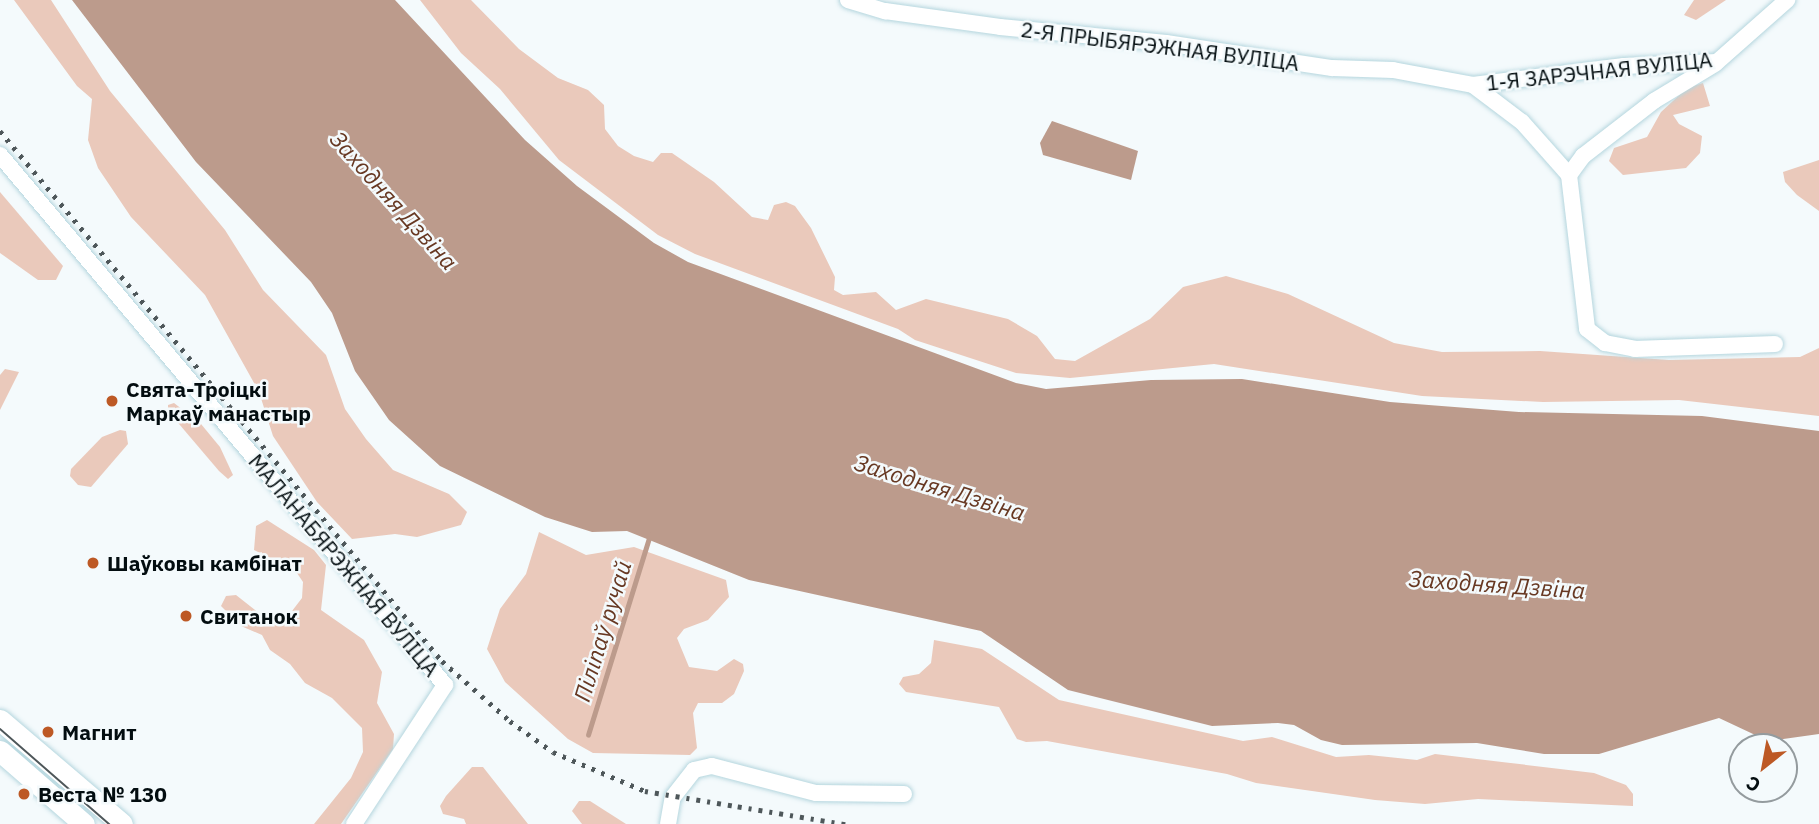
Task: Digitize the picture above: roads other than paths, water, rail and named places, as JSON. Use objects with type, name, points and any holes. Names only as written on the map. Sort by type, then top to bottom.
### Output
[{"type":"main road","points":[[0,719],[122,824]]},
{"type":"main road","points":[[0,751],[77,818]]},
{"type":"street","name":"2-Я ПРЫБЯРЭЖНАЯ ВУЛІЦА","points":[[848,0],[886,11],[974,23],[1166,43],[1332,68],[1393,70],[1472,85]]},
{"type":"street","name":"1-Я ЗАРЭЧНАЯ ВУЛІЦА","points":[[1472,85],[1624,66],[1717,62],[1787,0]]},
{"type":"street","points":[[1569,175],[1583,156],[1654,101],[1717,62]]},
{"type":"street","points":[[1472,85],[1522,122],[1569,175],[1590,335],[1635,349],[1775,344]]},
{"type":"street","name":"МАЛАНАБЯРЭЖНАЯ ВУЛІЦА","points":[[0,155],[445,685],[354,824]]},
{"type":"street","points":[[667,824],[673,797],[694,770],[712,766],[816,793],[904,794]]},
{"type":"street","points":[[77,818],[86,794]]},
{"type":"water","name":"Заходняя Дзвіна","points":[[72,0],[395,0],[525,140],[577,186],[654,243],[688,262],[1016,383],[1046,389],[1151,380],[1242,379],[1390,402],[1519,412],[1702,416],[1819,431],[1819,734],[1798,737],[1798,733],[1751,733],[1719,718],[1599,754],[1544,754],[1477,743],[1342,745],[1321,740],[1294,725],[1278,723],[1212,726],[1068,690],[981,631],[749,580],[627,531],[592,532],[545,517],[440,466],[389,420],[355,371],[332,313],[311,282],[196,162]]},
{"type":"water","points":[[1052,121],[1138,151],[1131,180],[1043,155],[1040,143]]},
{"type":"waterway","name":"Піліпаў ручай","points":[[588,735],[650,535]]},
{"type":"tram line","points":[[0,729],[109,824]]},
{"type":"railway","points":[[0,131],[442,661],[510,721],[553,752],[645,791],[845,824]]},
{"type":"place","name":"Свята-Троіцкі Маркаў манастыр","points":[[112,401]]},
{"type":"place","name":"Шаўковы камбінат","points":[[93,563]]},
{"type":"place","name":"Свитанок","points":[[186,616]]},
{"type":"place","name":"Магнит","points":[[48,732]]},
{"type":"place","name":"Веста № 130","points":[[24,794]]}]
